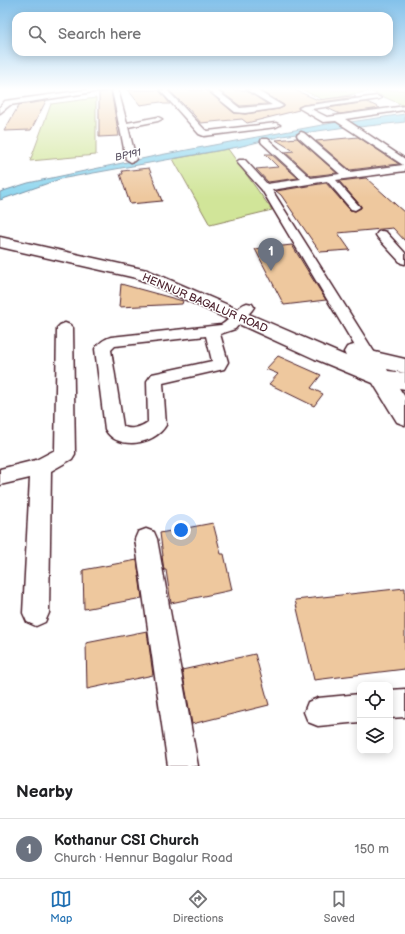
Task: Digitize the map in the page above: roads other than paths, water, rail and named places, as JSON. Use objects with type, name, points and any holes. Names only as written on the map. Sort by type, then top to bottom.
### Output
[{"type":"main road","name":"HENNUR BAGALUR ROAD","points":[[0,232],[129,261],[164,272],[322,354],[375,368],[405,381]]},
{"type":"main road","name":"HENNUR BAGALUR ROAD","points":[[0,242],[141,274],[243,312]]},
{"type":"main road","name":"HENNUR BAGALUR ROAD","points":[[375,368],[405,366]]},
{"type":"main road","points":[[375,368],[405,416]]},
{"type":"street","points":[[122,126],[131,160]]},
{"type":"street","points":[[196,126],[202,132],[207,134],[270,126]]},
{"type":"street","points":[[350,126],[405,163]]},
{"type":"street","points":[[301,135],[348,176]]},
{"type":"street","points":[[265,142],[309,181]]},
{"type":"street","points":[[242,162],[266,189],[375,368]]},
{"type":"street","points":[[266,189],[271,186],[405,168]]},
{"type":"street","points":[[329,178],[355,207]]},
{"type":"street","points":[[382,235],[405,260]]},
{"type":"street","points":[[212,331],[220,362],[218,365],[158,378],[155,381],[157,425],[145,434],[126,435],[118,433],[114,429],[103,349],[105,346],[110,342],[224,329],[230,326],[243,312]]},
{"type":"street","points":[[0,477],[41,467],[64,454],[65,328]]},
{"type":"street","points":[[36,613],[41,467]]},
{"type":"street","points":[[146,539],[183,766]]},
{"type":"street","points":[[393,704],[405,703]]},
{"type":"street","points":[[318,712],[357,708]]},
{"type":"water","points":[[318,126],[346,127],[282,136],[238,147],[60,179],[0,200],[0,192],[28,183],[160,155]]},
{"type":"place","name":"Kothanur CSI Church","points":[[271,271]]},
{"type":"water label","name":"BP191","points":[[128,155]]}]
